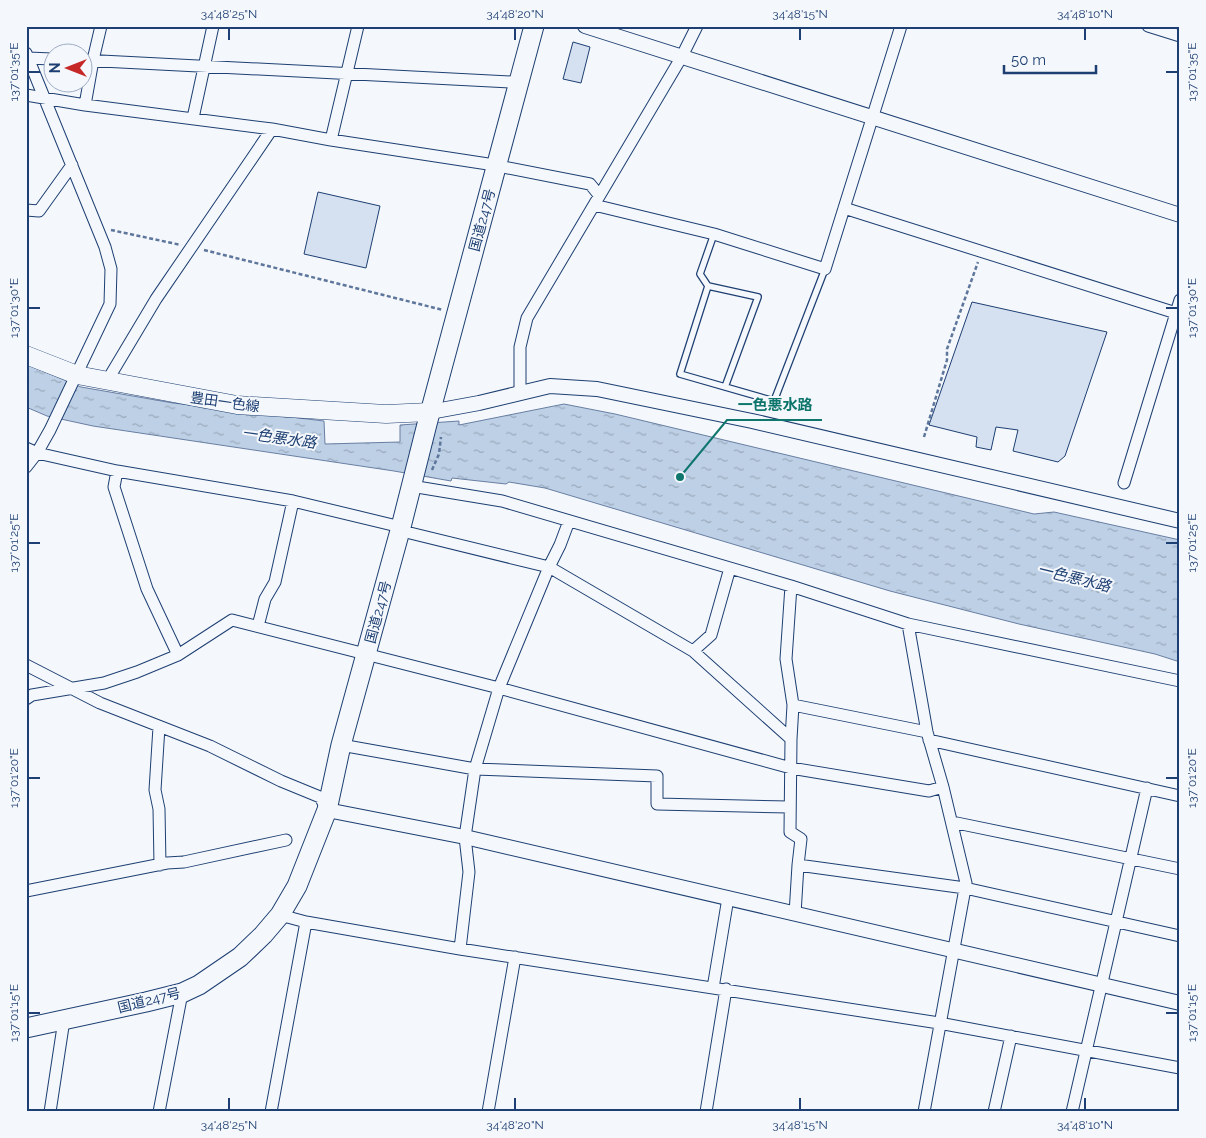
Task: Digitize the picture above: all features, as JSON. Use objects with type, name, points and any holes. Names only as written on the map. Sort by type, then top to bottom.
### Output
[{"type":"highway","name":"国道247号","points":[[26,1028],[182,993],[206,980],[240,957],[280,915],[297,886],[326,810],[341,745],[534,26]]},
{"type":"main road","name":"豊田一色線","points":[[26,355],[75,379],[106,381],[237,405],[428,418]]},
{"type":"street","points":[[92,50],[101,26]]},
{"type":"street","points":[[193,118],[214,26]]},
{"type":"street","points":[[331,140],[358,26]]},
{"type":"street","points":[[585,26],[1180,215]]},
{"type":"street","points":[[520,393],[520,346],[526,318],[681,58],[698,26]]},
{"type":"street","points":[[597,200],[825,269],[901,26]]},
{"type":"street","points":[[1148,26],[1180,36]]},
{"type":"street","points":[[26,467],[37,453],[50,430],[110,304],[111,270],[105,247],[27,56],[42,58]]},
{"type":"street","points":[[92,60],[511,82],[519,84]]},
{"type":"street","points":[[85,105],[86,92]]},
{"type":"street","points":[[26,95],[44,100],[272,129],[497,166],[590,184],[597,200]]},
{"type":"street","points":[[106,381],[156,299],[272,129]]},
{"type":"street","points":[[26,210],[39,211],[72,165]]},
{"type":"street","points":[[844,208],[1176,313]]},
{"type":"street","points":[[1124,483],[1180,300]]},
{"type":"street","points":[[428,418],[550,386],[597,389],[752,421],[1180,521]]},
{"type":"street","points":[[26,448],[37,453],[117,471],[294,501],[401,527],[406,532],[549,567],[693,651],[791,738]]},
{"type":"street","points":[[117,471],[114,487],[144,580],[178,654]]},
{"type":"street","points":[[412,481],[502,501],[791,586],[908,624],[1180,681]]},
{"type":"street","points":[[258,626],[265,599],[274,582],[294,501]]},
{"type":"street","points":[[460,949],[469,872],[464,837],[475,769],[499,688],[569,521]]},
{"type":"street","points":[[693,651],[711,635],[730,568]]},
{"type":"street","points":[[791,586],[786,659],[793,705],[789,807],[790,832],[801,839],[795,914]]},
{"type":"street","points":[[26,699],[32,695],[104,683],[137,672],[178,654],[232,620],[367,653],[791,768],[929,791],[943,787]]},
{"type":"street","points":[[908,624],[928,736],[943,787],[966,883],[952,951],[924,1112]]},
{"type":"street","points":[[26,665],[73,688],[100,704],[210,746],[281,781],[320,797],[326,810],[464,837],[1180,1003]]},
{"type":"street","points":[[793,705],[1180,796]]},
{"type":"street","points":[[159,727],[156,790],[159,809],[160,865]]},
{"type":"street","points":[[341,745],[475,769],[657,776],[657,804],[789,807]]},
{"type":"street","points":[[1072,1112],[1147,788]]},
{"type":"street","points":[[952,822],[1180,869]]},
{"type":"street","points":[[26,891],[167,863],[184,862],[286,840]]},
{"type":"street","points":[[798,865],[965,888],[1180,936]]},
{"type":"street","points":[[713,988],[728,898]]},
{"type":"street","points":[[280,915],[306,922],[460,949],[939,1023],[1180,1068]]},
{"type":"street","points":[[271,1112],[306,922]]},
{"type":"street","points":[[488,1112],[515,957]]},
{"type":"street","points":[[706,1112],[726,989]]},
{"type":"street","points":[[160,1112],[182,993]]},
{"type":"street","points":[[50,1112],[64,1020]]},
{"type":"street","points":[[994,1112],[1011,1036]]},
{"type":"lane","points":[[714,234],[700,274],[708,286],[758,297],[725,387]]},
{"type":"lane","points":[[708,286],[680,374],[774,401],[825,269]]},
{"type":"path","points":[[97,227],[192,247],[448,312]]},
{"type":"path","points":[[924,437],[947,360],[947,349],[982,252]]},
{"type":"water","points":[[26,364],[81,387],[173,403],[324,421],[325,444],[400,442],[400,425],[459,421],[459,425],[564,404],[615,414],[1034,514],[1054,512],[1180,540],[1180,662],[1155,654],[1019,624],[890,591],[545,488],[509,482],[506,484],[452,478],[451,481],[93,426],[47,416],[26,407]]},
{"type":"building","points":[[573,42],[590,47],[581,83],[563,79]]},
{"type":"building","points":[[318,192],[380,206],[366,268],[304,254]]},
{"type":"building","points":[[972,302],[1107,332],[1065,456],[1058,462],[1013,451],[1018,430],[996,427],[991,450],[976,447],[977,437],[929,425]]},
{"type":"place","name":"一色悪水路","points":[[680,477]]}]
